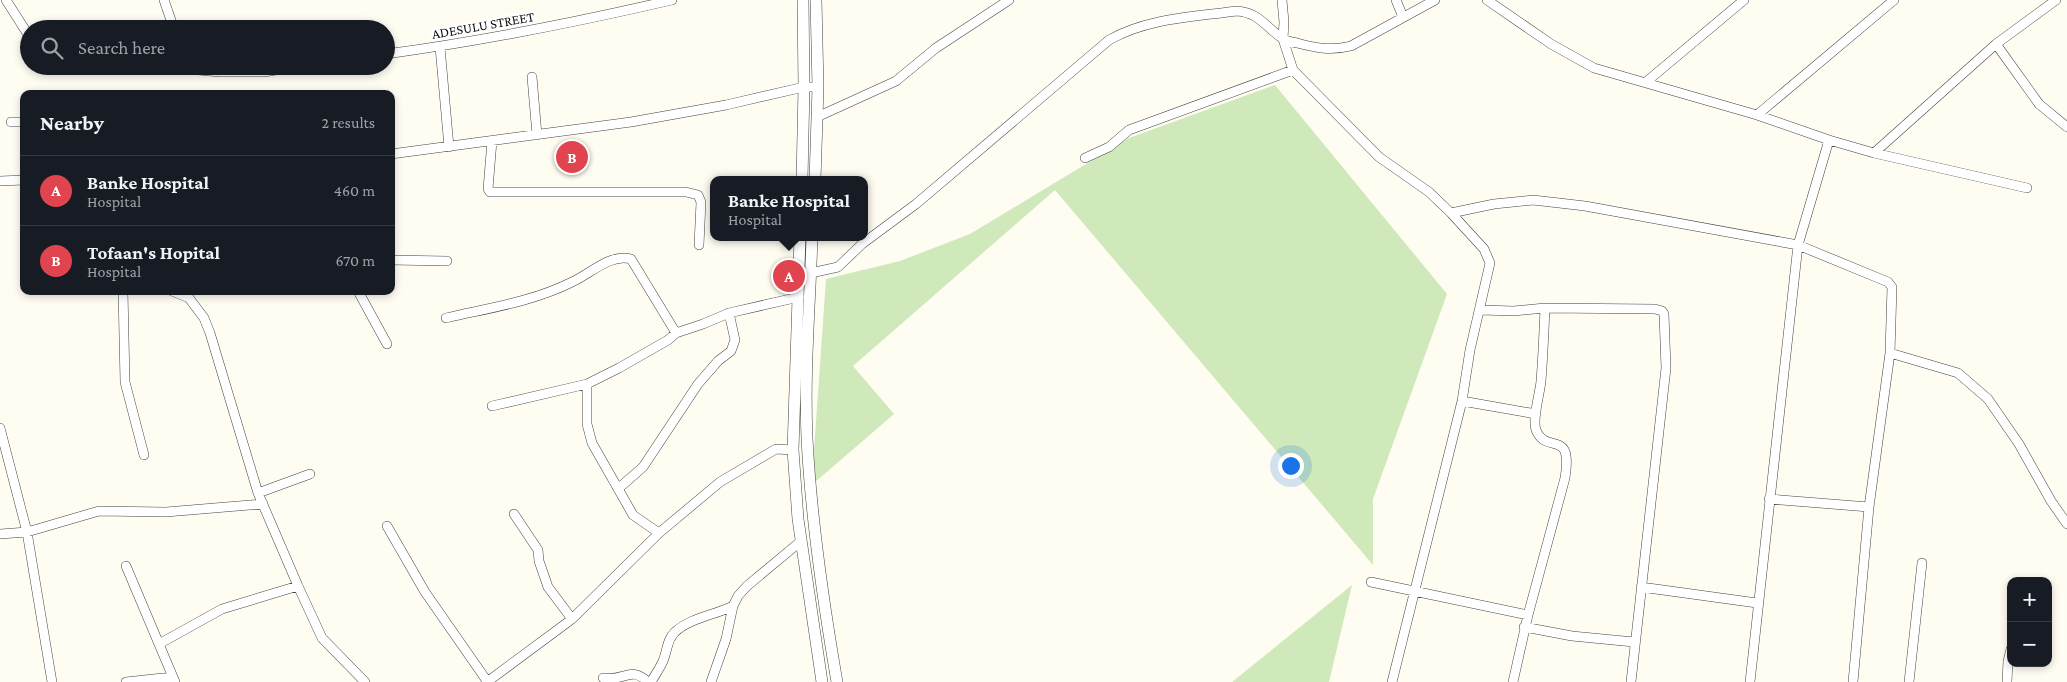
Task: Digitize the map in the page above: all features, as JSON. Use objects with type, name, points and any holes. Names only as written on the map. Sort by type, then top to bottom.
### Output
[{"type":"street","points":[[6,0],[20,22]]},
{"type":"street","points":[[166,0],[172,20]]},
{"type":"street","name":"ADESULU STREET","points":[[395,53],[440,47],[580,21],[672,0]]},
{"type":"street","points":[[802,176],[803,0]]},
{"type":"street","points":[[815,176],[818,87],[816,0]]},
{"type":"street","points":[[817,117],[896,81],[936,48],[1008,0]]},
{"type":"street","points":[[1282,0],[1283,39],[1293,70],[1379,157],[1429,192],[1451,213],[1484,249],[1490,263],[1481,310],[1470,350],[1462,401],[1392,682]]},
{"type":"street","points":[[1396,0],[1403,17]]},
{"type":"street","points":[[868,240],[916,204],[1108,40],[1119,34],[1157,22],[1236,11],[1245,12],[1262,20],[1283,39],[1318,49],[1337,50],[1351,46],[1435,0]]},
{"type":"street","points":[[1487,0],[1551,44],[1594,68],[1757,115],[1828,140],[1874,153],[2027,188]]},
{"type":"street","points":[[1646,82],[1744,0]]},
{"type":"street","points":[[1757,115],[1894,0]]},
{"type":"street","points":[[1874,153],[1996,44],[2056,0]]},
{"type":"street","points":[[1996,44],[2038,104],[2067,127]]},
{"type":"street","points":[[440,47],[449,147]]},
{"type":"street","points":[[1085,158],[1109,147],[1130,130],[1293,70]]},
{"type":"street","points":[[532,77],[538,135]]},
{"type":"street","points":[[395,154],[631,122],[726,105],[804,87],[818,87]]},
{"type":"street","points":[[11,122],[20,122]]},
{"type":"street","points":[[1750,682],[1757,603],[1798,245],[1828,140]]},
{"type":"street","points":[[492,141],[488,189],[490,192],[686,192],[698,196],[702,202],[699,245]]},
{"type":"street","points":[[0,181],[20,180]]},
{"type":"street","points":[[1451,213],[1494,204],[1533,200],[1585,206],[1798,245],[1888,282],[1892,286],[1890,352],[1869,507],[1853,682]]},
{"type":"street","points":[[800,241],[793,450],[801,541],[822,682]]},
{"type":"street","points":[[812,241],[807,350],[807,437],[815,534],[837,682]]},
{"type":"street","points":[[811,274],[838,267],[866,241]]},
{"type":"street","points":[[446,318],[548,294],[614,258],[624,256],[631,259],[676,333]]},
{"type":"street","points":[[395,260],[447,261]]},
{"type":"street","points":[[123,295],[125,382],[144,455]]},
{"type":"street","points":[[189,295],[204,318],[210,333],[258,493],[298,586],[322,638],[365,682]]},
{"type":"street","points":[[360,295],[387,344]]},
{"type":"street","points":[[492,406],[587,384],[668,340],[676,333],[729,313],[798,297]]},
{"type":"street","points":[[1481,310],[1514,311],[1545,308],[1655,309],[1662,311],[1664,314],[1666,368],[1631,682]]},
{"type":"street","points":[[1513,682],[1524,627],[1568,461],[1567,453],[1563,448],[1545,440],[1539,435],[1535,425],[1541,381],[1545,308]]},
{"type":"street","points":[[619,488],[643,466],[698,384],[718,361],[731,351],[736,340],[729,313]]},
{"type":"street","points":[[1890,352],[1958,373],[1988,399],[2067,524]]},
{"type":"street","points":[[587,384],[587,424],[592,443],[619,488],[627,507],[633,515],[659,534]]},
{"type":"street","points":[[1462,401],[1536,414]]},
{"type":"street","points":[[0,428],[27,532],[52,682]]},
{"type":"street","points":[[387,526],[425,592],[487,682],[572,619],[659,534],[720,482],[776,449],[793,450]]},
{"type":"street","points":[[258,493],[310,474]]},
{"type":"street","points":[[1769,499],[1869,507]]},
{"type":"street","points":[[0,534],[27,532],[99,511],[166,512],[263,504]]},
{"type":"street","points":[[514,514],[538,550],[539,561],[548,587],[572,619]]},
{"type":"street","points":[[711,682],[726,638],[734,606],[746,586],[801,541]]},
{"type":"street","points":[[1909,682],[1922,563]]},
{"type":"street","points":[[126,566],[174,680],[126,682]]},
{"type":"street","points":[[1371,582],[1528,615]]},
{"type":"street","points":[[159,644],[222,610],[298,586]]},
{"type":"street","points":[[1641,587],[1757,603]]},
{"type":"street","points":[[652,682],[664,660],[668,643],[674,633],[697,620],[734,606]]},
{"type":"street","points":[[1524,627],[1572,636],[1634,642]]},
{"type":"street","points":[[2007,682],[2008,667]]},
{"type":"street","points":[[603,678],[613,681],[635,674],[640,675],[648,682]]},
{"type":"green space","points":[[1275,85],[1447,294],[1373,499],[1373,565],[1055,190],[853,366],[894,414],[814,483],[814,450],[826,279],[900,261],[970,234],[1129,138]]},
{"type":"green space","points":[[1352,585],[1329,682],[1232,682]]},
{"type":"place","name":"Tofaan's Hopital","points":[[572,157]]},
{"type":"place","name":"Banke Hospital","points":[[789,276]]}]
